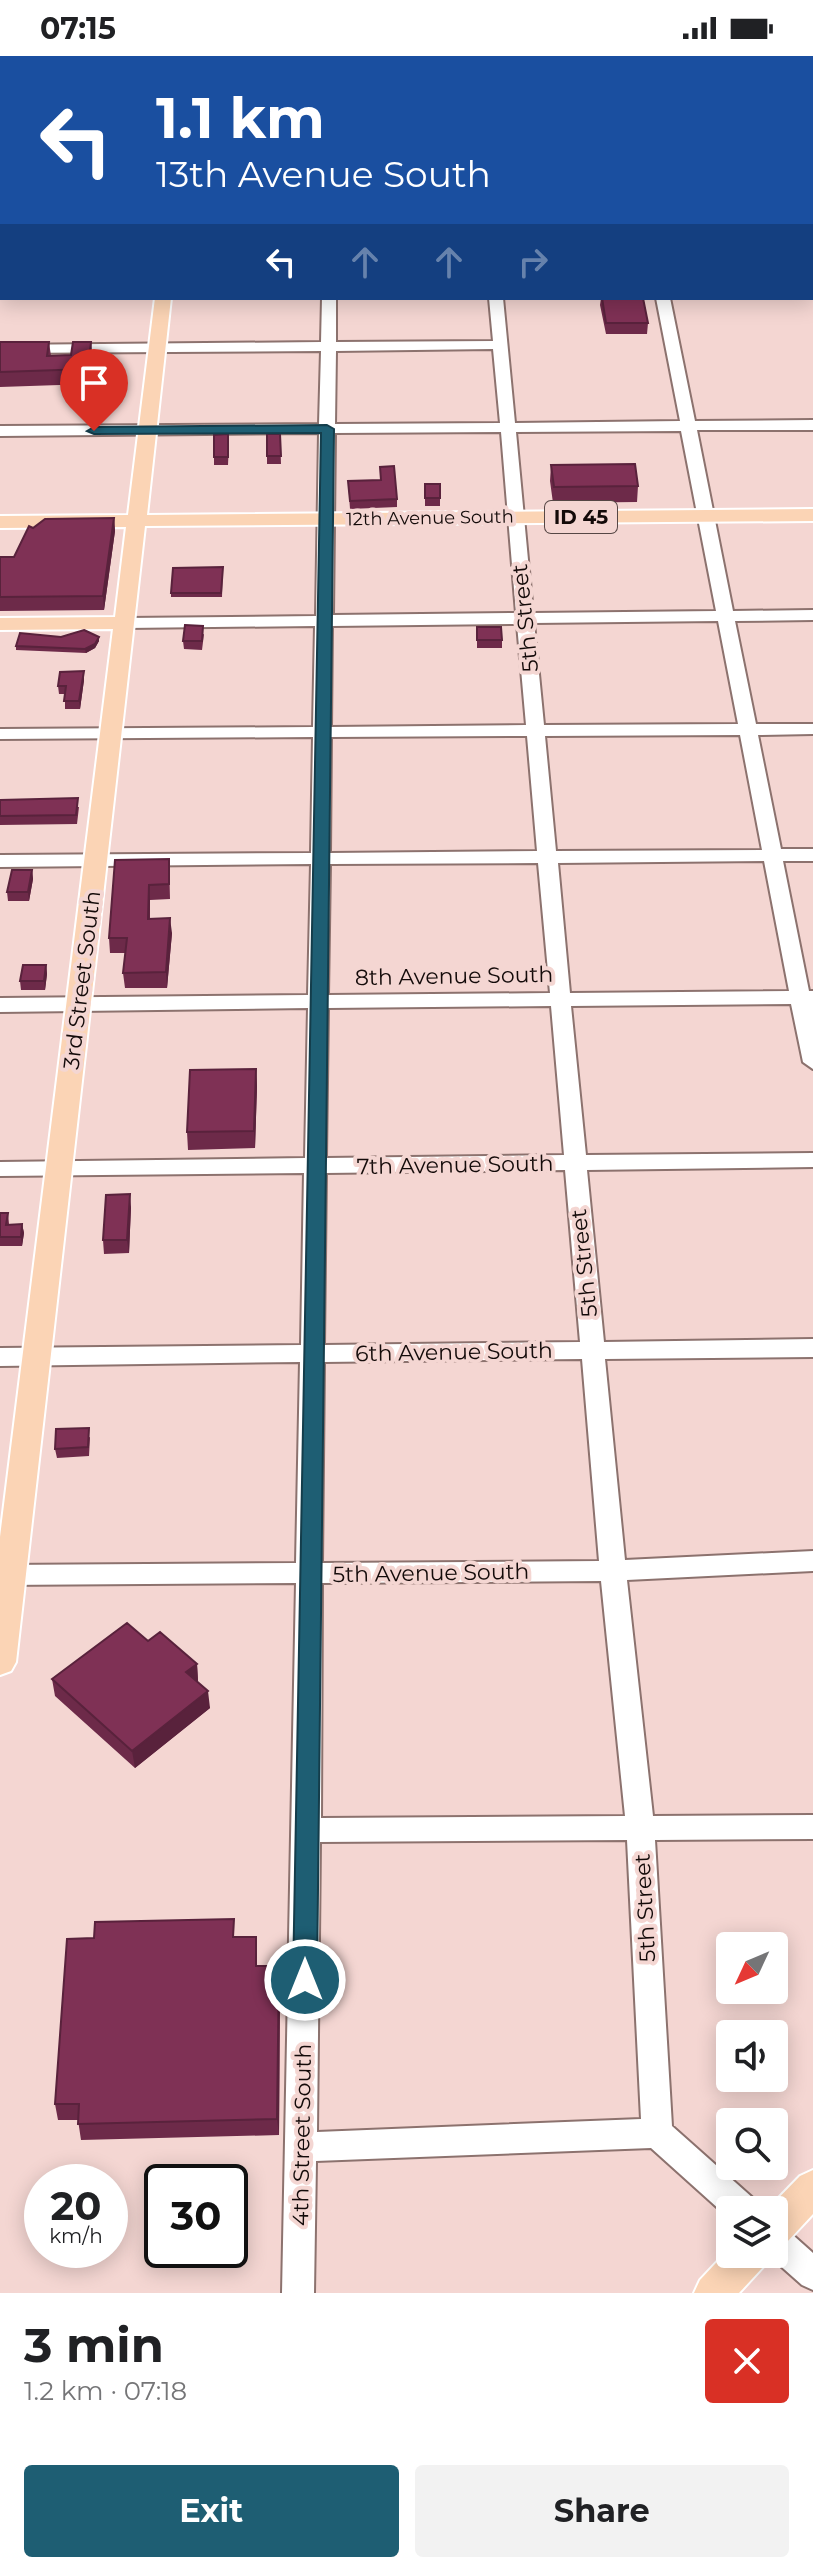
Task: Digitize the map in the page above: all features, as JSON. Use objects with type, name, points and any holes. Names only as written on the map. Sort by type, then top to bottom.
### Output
[{"type":"main road","name":"3rd Street South","points":[[0,1662],[5,1575],[37,1357],[163,300]]},
{"type":"main road","name":"12th Avenue South","points":[[0,522],[813,515]]},
{"type":"main road","points":[[0,624],[126,623]]},
{"type":"main road","points":[[788,2214],[813,2188]]},
{"type":"main road","points":[[713,2293],[737,2268]]},
{"type":"street","name":"4th Street South","points":[[298,2293],[304,2147],[309,1574],[315,1354],[329,300]]},
{"type":"street","name":"5th Street","points":[[496,300],[613,1571],[640,1826],[657,2133]]},
{"type":"street","points":[[663,300],[772,855],[807,997],[813,1062]]},
{"type":"street","points":[[0,349],[500,345]]},
{"type":"street","points":[[0,431],[813,425]]},
{"type":"street","points":[[126,623],[813,615]]},
{"type":"street","points":[[0,734],[813,729]]},
{"type":"street","points":[[0,861],[813,855]]},
{"type":"street","name":"8th Avenue South","points":[[0,1005],[807,997]]},
{"type":"street","name":"7th Avenue South","points":[[0,1169],[813,1160]]},
{"type":"street","name":"6th Avenue South","points":[[0,1357],[813,1348]]},
{"type":"street","name":"5th Avenue South","points":[[5,1575],[613,1571],[813,1561]]},
{"type":"street","points":[[307,1830],[813,1827]]},
{"type":"street","points":[[304,2147],[657,2133],[727,2196]]},
{"type":"street","points":[[788,2252],[813,2274]]},
{"type":"building","points":[[602,300],[643,300],[648,323],[606,323]]},
{"type":"building","points":[[0,342],[49,342],[47,356],[71,355],[73,342],[91,342],[88,369],[0,372]]},
{"type":"building","points":[[228,434],[228,457],[214,457],[214,435]]},
{"type":"building","points":[[267,434],[280,434],[281,456],[267,456]]},
{"type":"building","points":[[635,464],[638,486],[554,487],[551,465]]},
{"type":"building","points":[[394,466],[397,499],[350,501],[348,481],[381,480],[380,467]]},
{"type":"building","points":[[425,484],[440,484],[440,498],[425,498]]},
{"type":"building","points":[[114,518],[103,596],[0,597],[0,557],[14,557],[29,526],[33,528],[45,519]]},
{"type":"building","points":[[223,567],[221,593],[171,593],[173,568]]},
{"type":"building","points":[[185,625],[203,626],[202,641],[183,641]]},
{"type":"building","points":[[477,627],[501,627],[502,640],[477,640]]},
{"type":"building","points":[[84,630],[99,637],[95,644],[85,649],[16,646],[20,633],[61,637]]},
{"type":"building","points":[[84,671],[79,701],[64,701],[66,686],[58,686],[60,672]]},
{"type":"building","points":[[78,798],[76,815],[0,816],[0,800]]},
{"type":"building","points":[[169,859],[169,884],[149,885],[148,919],[170,918],[166,972],[123,973],[127,938],[109,938],[115,860]]},
{"type":"building","points":[[12,870],[32,870],[28,892],[7,892]]},
{"type":"building","points":[[23,965],[46,965],[44,981],[20,981]]},
{"type":"building","points":[[256,1069],[254,1131],[187,1132],[190,1070]]},
{"type":"building","points":[[130,1194],[127,1240],[103,1240],[106,1195]]},
{"type":"building","points":[[0,1213],[8,1213],[6,1225],[22,1224],[21,1237],[0,1237]]},
{"type":"building","points":[[89,1428],[88,1447],[55,1449],[56,1429]]},
{"type":"building","points":[[127,1623],[148,1641],[160,1632],[197,1664],[186,1672],[208,1691],[132,1751],[52,1679]]},
{"type":"building","points":[[234,1919],[233,1937],[256,1937],[256,1966],[279,1966],[277,2119],[78,2124],[79,2104],[55,2104],[67,1939],[94,1938],[95,1922]]},
{"type":"route","points":[[94,431],[327,429],[305,1980]]}]
